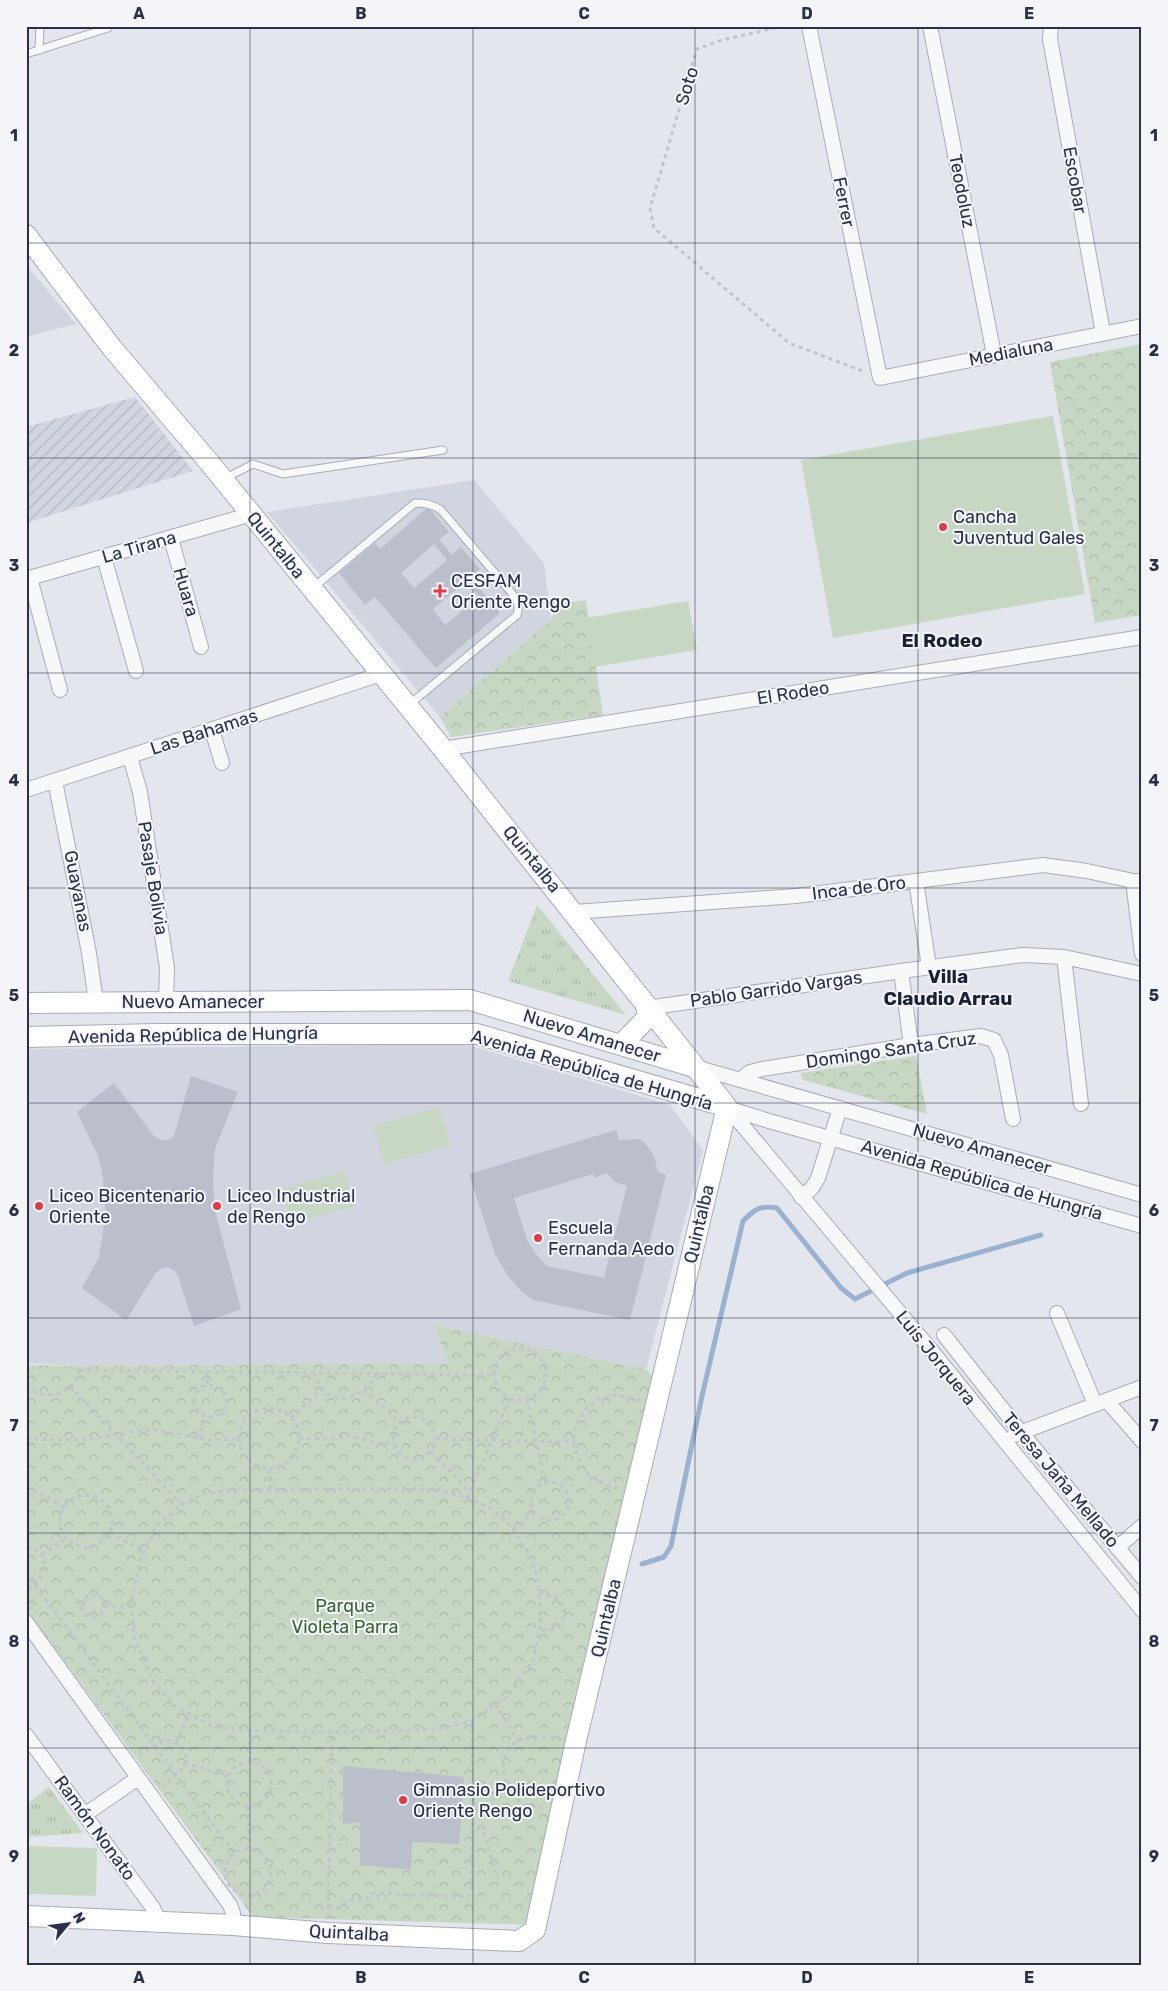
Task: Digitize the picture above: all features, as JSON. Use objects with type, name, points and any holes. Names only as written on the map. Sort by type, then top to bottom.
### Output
[{"type":"street","name":"Ferrer","points":[[809,26],[880,378]]},
{"type":"street","name":"Teodoluz","points":[[930,26],[994,355]]},
{"type":"street","name":"Escobar","points":[[1051,26],[1050,39],[1102,333]]},
{"type":"street","name":"Quintalba","points":[[26,235],[112,348],[252,514],[444,749],[727,1108],[576,1741],[535,1930],[519,1941],[328,1933],[233,1925],[26,1916]]},
{"type":"street","name":"Medialuna","points":[[880,378],[1142,326]]},
{"type":"street","name":"La Tirana","points":[[28,579],[252,514]]},
{"type":"street","name":"Huara","points":[[171,538],[202,647]]},
{"type":"street","points":[[104,557],[136,671]]},
{"type":"street","points":[[28,579],[60,690]]},
{"type":"street","name":"El Rodeo","points":[[444,749],[1142,637]]},
{"type":"street","name":"Las Bahamas","points":[[26,790],[381,674]]},
{"type":"street","points":[[212,730],[222,763]]},
{"type":"street","name":"Pasaje Bolivia","points":[[130,757],[140,792],[167,968],[166,1002]]},
{"type":"street","name":"Guayanas","points":[[55,781],[87,943],[96,1002]]},
{"type":"street","name":"Inca de Oro","points":[[574,912],[796,896],[1043,865],[1138,881]]},
{"type":"street","points":[[916,881],[929,967]]},
{"type":"street","points":[[1138,881],[1142,954]]},
{"type":"street","name":"Pablo Garrido Vargas","points":[[648,1008],[1023,955],[1064,957],[1142,974]]},
{"type":"street","points":[[1064,957],[1082,1104]]},
{"type":"street","points":[[901,971],[911,1044]]},
{"type":"street","name":"Nuevo Amanecer","points":[[26,1003],[470,1000],[694,1067],[1142,1195]]},
{"type":"street","points":[[96,1002],[97,1036]]},
{"type":"street","points":[[345,1002],[348,1033]]},
{"type":"street","points":[[621,1045],[647,1018],[648,1008]]},
{"type":"street","name":"Avenida República de Hungría","points":[[26,1037],[348,1033],[477,1034],[769,1121],[832,1137],[1142,1226]]},
{"type":"street","name":"Domingo Santa Cruz","points":[[740,1080],[750,1072],[762,1069],[911,1044],[981,1036],[994,1040],[1001,1055],[1012,1119]]},
{"type":"street","name":"Luis Jorquera","points":[[727,1108],[802,1196],[1142,1610]]},
{"type":"street","points":[[802,1196],[812,1188],[818,1178],[840,1108]]},
{"type":"street","points":[[1057,1313],[1101,1402],[1142,1441]]},
{"type":"street","name":"Teresa Jaña Mellado","points":[[944,1336],[1020,1432],[1142,1576]]},
{"type":"street","points":[[1003,1441],[1020,1432],[1142,1387]]},
{"type":"street","points":[[1117,1548],[1142,1526]]},
{"type":"street","points":[[26,1622],[230,1906],[233,1913],[233,1925]]},
{"type":"street","name":"Ramón Nonato","points":[[26,1735],[86,1814],[153,1908],[160,1923]]},
{"type":"street","points":[[86,1814],[138,1778]]},
{"type":"lane","points":[[39,50],[40,26]]},
{"type":"lane","points":[[26,54],[108,28]]},
{"type":"lane","points":[[223,480],[253,464],[283,474],[443,450]]},
{"type":"lane","points":[[312,589],[415,503],[424,503],[433,505],[441,510],[510,591],[517,600],[519,608],[517,614],[408,706]]},
{"type":"path","name":"Soto","points":[[784,26],[722,40],[698,49],[650,208],[654,228],[789,343],[880,378]]},
{"type":"path","points":[[520,1347],[537,1353],[546,1368],[544,1385],[538,1392],[527,1399],[514,1400],[500,1391],[493,1375],[494,1366],[498,1358],[512,1348],[520,1347]]},
{"type":"path","points":[[26,1386],[40,1394],[52,1396],[66,1390],[70,1386],[79,1375],[79,1368],[206,1372],[493,1375]]},
{"type":"path","points":[[206,1372],[207,1385]]},
{"type":"path","points":[[314,1373],[327,1393],[339,1398],[353,1397],[364,1390],[376,1374]]},
{"type":"path","points":[[207,1385],[218,1387],[225,1395],[225,1406],[218,1414],[203,1415],[196,1408],[194,1398],[198,1389],[207,1385]]},
{"type":"path","points":[[70,1386],[182,1505]]},
{"type":"path","points":[[291,1418],[323,1388]]},
{"type":"path","points":[[364,1390],[400,1422]]},
{"type":"path","points":[[636,1492],[606,1485],[589,1475],[578,1458],[573,1442],[575,1426],[586,1409],[599,1399],[616,1395],[638,1399],[656,1407]]},
{"type":"path","points":[[467,1498],[510,1398]]},
{"type":"path","points":[[527,1399],[545,1481]]},
{"type":"path","points":[[268,1407],[278,1409],[291,1418],[298,1429],[299,1438],[298,1449],[292,1458],[284,1465],[264,1469],[254,1465],[246,1458],[240,1449],[238,1439],[239,1429],[244,1420],[259,1409],[268,1407]]},
{"type":"path","points":[[200,1439],[203,1415]]},
{"type":"path","points":[[406,1418],[420,1418],[432,1426],[436,1439],[431,1452],[419,1459],[406,1458],[396,1449],[393,1442],[396,1428],[406,1418]]},
{"type":"path","points":[[26,1438],[61,1440],[156,1430],[200,1439],[238,1439]]},
{"type":"path","points":[[299,1438],[327,1439],[348,1435],[378,1444],[393,1442]]},
{"type":"path","points":[[436,1439],[573,1442]]},
{"type":"path","points":[[431,1452],[470,1492]]},
{"type":"path","points":[[269,1468],[271,1490]]},
{"type":"path","points":[[545,1481],[558,1483],[567,1492],[569,1504],[563,1516],[558,1519],[545,1520],[534,1512],[531,1507],[532,1494],[539,1484],[545,1481]]},
{"type":"path","points":[[26,1486],[64,1507]]},
{"type":"path","points":[[233,1490],[271,1490],[440,1490],[467,1498],[491,1509],[508,1522],[528,1552],[538,1580],[541,1621],[534,1658],[508,1696],[472,1722],[439,1730],[332,1732],[213,1727],[176,1707],[153,1681],[134,1637],[130,1601],[140,1561],[158,1525],[182,1505],[203,1494],[233,1490]]},
{"type":"path","points":[[86,1494],[102,1499],[112,1513],[113,1521],[110,1532],[102,1543],[94,1547],[84,1548],[76,1546],[66,1538],[60,1524],[60,1515],[70,1500],[78,1496],[86,1494]]},
{"type":"path","points":[[513,1530],[534,1512]]},
{"type":"path","points":[[110,1532],[144,1552]]},
{"type":"path","points":[[42,1555],[66,1538]]},
{"type":"path","points":[[26,1548],[33,1548],[42,1555],[46,1564],[45,1572],[35,1585],[26,1592]]},
{"type":"path","points":[[26,1573],[234,1853]]},
{"type":"path","points":[[539,1593],[559,1599],[564,1606],[564,1616],[560,1625],[551,1629],[540,1630]]},
{"type":"path","points":[[94,1595],[100,1598],[104,1605],[102,1612],[93,1617],[84,1613],[81,1606],[84,1599],[94,1595]]},
{"type":"path","points":[[104,1605],[131,1607]]},
{"type":"path","points":[[496,1704],[518,1741]]},
{"type":"path","points":[[176,1743],[189,1714]]},
{"type":"path","points":[[328,1906],[338,1908],[348,1901],[370,1897],[373,1893],[468,1897],[471,1892],[472,1722]]},
{"type":"path","points":[[250,1730],[250,1762]]},
{"type":"path","points":[[328,1933],[332,1732]]},
{"type":"path","points":[[561,1811],[525,1805],[511,1790],[503,1770],[504,1760],[509,1748],[518,1741],[544,1736],[576,1741]]},
{"type":"path","points":[[138,1756],[154,1744],[164,1740],[176,1743],[181,1747],[186,1755],[184,1768],[161,1789]]},
{"type":"path","points":[[185,1762],[228,1777]]},
{"type":"path","points":[[250,1762],[264,1767],[268,1773],[271,1788],[263,1801],[248,1806],[241,1804],[230,1794],[227,1787],[228,1777],[232,1769],[238,1765],[250,1762]]},
{"type":"path","points":[[477,1809],[511,1790]]},
{"type":"path","points":[[473,1795],[498,1878]]},
{"type":"path","points":[[248,1806],[249,1848]]},
{"type":"path","points":[[249,1848],[262,1853],[268,1859],[271,1872],[266,1886],[254,1894],[247,1895],[232,1889],[227,1882],[225,1866],[228,1859],[234,1853],[241,1849],[249,1848]]},
{"type":"shaded area","points":[[26,265],[76,324],[26,337]]},
{"type":"shaded area","points":[[135,397],[193,471],[26,523],[26,427]]},
{"type":"shaded area","name":"CESFAM Oriente Rengo","points":[[474,480],[544,563],[551,619],[440,717],[267,512]]},
{"type":"shaded area","points":[[465,1044],[670,1105],[703,1150],[646,1369],[433,1325],[448,1363],[79,1366],[26,1363],[26,1049]]},
{"type":"green space","points":[[1142,344],[1142,615],[1095,623],[1050,362]]},
{"type":"green space","name":"Cancha Juventud Gales","points":[[1053,416],[1085,594],[833,638],[801,460]]},
{"type":"green space","points":[[586,600],[603,715],[451,737],[440,717],[551,619],[558,604]]},
{"type":"green space","points":[[688,601],[697,650],[595,667],[586,618]]},
{"type":"green space","points":[[537,905],[626,1015],[508,981]]},
{"type":"green space","points":[[916,1056],[927,1114],[803,1080],[800,1073]]},
{"type":"green space","points":[[439,1107],[450,1145],[384,1164],[373,1126]]},
{"type":"green space","points":[[344,1171],[354,1206],[292,1224],[282,1189]]},
{"type":"green space","name":"Parque Violeta Parra","points":[[433,1325],[646,1369],[654,1378],[535,1925],[253,1917],[26,1609],[26,1365],[448,1363]]},
{"type":"green space","points":[[49,1787],[83,1833],[26,1837],[26,1805]]},
{"type":"green space","points":[[26,1846],[97,1848],[96,1896],[26,1894]]},
{"type":"building","points":[[428,507],[449,532],[439,539],[452,555],[461,547],[480,569],[470,577],[500,613],[436,668],[375,597],[365,605],[339,573],[375,543],[380,549]],"holes":[[[434,544],[447,560],[414,588],[401,573]],[[466,581],[479,597],[445,625],[433,609]]]},
{"type":"building","points":[[191,1076],[238,1092],[215,1149],[213,1177],[214,1207],[241,1309],[194,1326],[178,1276],[174,1270],[167,1267],[161,1268],[155,1274],[126,1320],[82,1288],[99,1257],[106,1213],[102,1171],[98,1156],[77,1112],[114,1083],[154,1136],[161,1140],[168,1140],[174,1136]]},
{"type":"building","points":[[616,1130],[619,1140],[640,1139],[645,1143],[654,1156],[658,1172],[666,1175],[630,1320],[533,1300],[521,1291],[506,1273],[495,1254],[469,1174]],"holes":[[[607,1173],[615,1182],[627,1186],[604,1278],[547,1266],[535,1253],[527,1240],[514,1198],[593,1174],[594,1178]]]},
{"type":"building","name":"Gimnasio Polideportivo Oriente Rengo","points":[[343,1766],[464,1777],[459,1844],[412,1842],[411,1870],[360,1865],[360,1822],[343,1824]]},
{"type":"waterway","points":[[642,1564],[664,1557],[671,1546],[702,1396],[743,1221],[751,1213],[766,1207],[777,1208],[841,1288],[855,1299],[907,1273],[1041,1235]]},
{"type":"place","name":"Cancha Juventud Gales","points":[[943,527]]},
{"type":"place","name":"CESFAM Oriente Rengo","points":[[440,591]]},
{"type":"place","name":"Liceo Bicentenario Oriente","points":[[39,1206]]},
{"type":"place","name":"Liceo Industrial de Rengo","points":[[217,1206]]},
{"type":"place","name":"Escuela Fernanda Aedo","points":[[538,1238]]},
{"type":"place","name":"Gimnasio Polideportivo Oriente Rengo","points":[[403,1800]]},
{"type":"district","name":"El Rodeo","points":[[942,640]]},
{"type":"district","name":"Villa Claudio Arrau","points":[[948,987]]}]
